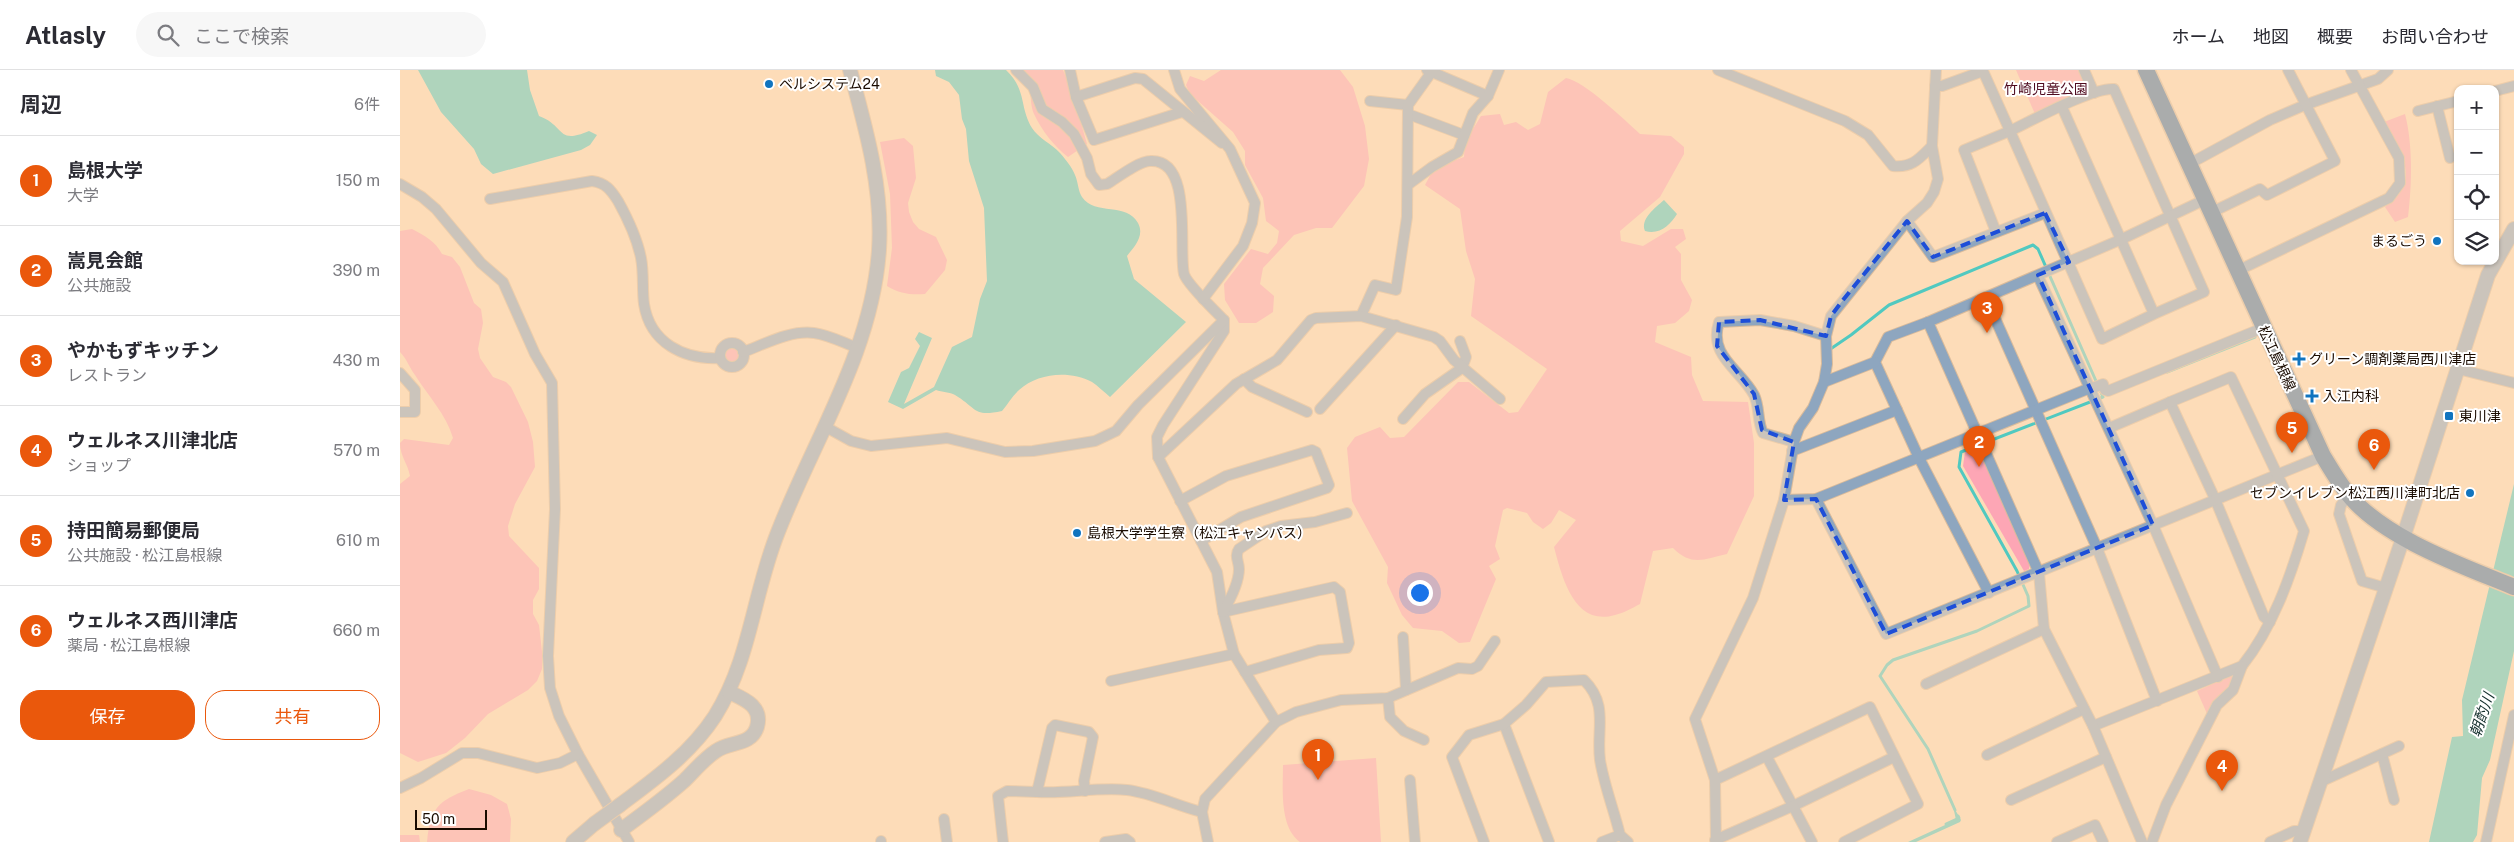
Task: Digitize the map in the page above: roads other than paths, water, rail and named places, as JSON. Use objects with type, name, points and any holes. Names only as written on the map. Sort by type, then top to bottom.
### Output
[{"type":"main road","name":"松江島根線","points":[[2146,70],[2323,456],[2349,496],[2378,522],[2403,538],[2514,587]]},
{"type":"street","points":[[573,842],[662,773],[693,744],[713,718],[729,692],[744,655],[765,567],[778,530],[858,348],[869,316],[876,276],[879,222],[871,151],[850,70]]},
{"type":"street","points":[[1016,70],[1033,87],[1042,109],[1062,122],[1074,134],[1084,151],[1090,174],[1099,185],[1107,184],[1149,160],[1158,161],[1172,173],[1178,184],[1184,276],[1224,320],[1224,331],[1163,425],[1158,437],[1158,457],[1220,579],[1223,612],[1234,654],[1276,722]]},
{"type":"street","points":[[1070,70],[1076,97],[1094,140],[1182,112]]},
{"type":"street","points":[[1174,70],[1180,89],[1230,148],[1256,209],[1243,246],[1203,299]]},
{"type":"street","points":[[1409,184],[1432,167],[1454,156],[1473,113],[1488,96],[1499,70]]},
{"type":"street","points":[[1718,70],[1845,121],[1868,135],[1893,166],[1904,167],[1915,163],[1932,146]]},
{"type":"street","points":[[1894,757],[1716,841],[1715,780],[1695,719],[1753,598],[1784,500],[1793,447],[1799,428],[1813,408],[1824,382],[1827,364],[1826,336],[1831,316],[1907,221],[1927,203],[1934,192],[1938,179],[1932,146],[1936,70]]},
{"type":"street","points":[[2084,70],[2094,93]]},
{"type":"street","points":[[1824,382],[1875,362],[1888,337],[2038,276],[2171,217],[2260,189],[2267,195],[2335,160],[2288,70]]},
{"type":"street","points":[[2237,271],[2389,198],[2400,183],[2398,158],[2351,70]]},
{"type":"street","points":[[2188,164],[2270,120],[2378,78],[2388,70]]},
{"type":"street","points":[[1361,316],[1375,285],[1396,290],[1403,256],[1409,184],[1408,110],[1430,71],[1488,96]]},
{"type":"street","points":[[1936,86],[1942,86],[1983,71],[2010,131],[2045,213],[2102,339],[2204,292],[2114,89],[2105,88],[2010,131],[1964,150],[1996,232]]},
{"type":"street","points":[[1076,97],[1140,78],[1212,138],[1230,148]]},
{"type":"street","points":[[2499,90],[2514,86]]},
{"type":"street","points":[[1370,101],[1408,110],[1464,135]]},
{"type":"street","points":[[2418,111],[2454,102]]},
{"type":"street","points":[[2437,106],[2450,158]]},
{"type":"street","points":[[2062,107],[2154,314]]},
{"type":"street","points":[[490,200],[592,181],[608,186],[622,209],[638,244],[642,270],[644,307],[651,326],[666,344],[679,352],[694,358],[720,358]]},
{"type":"street","points":[[400,184],[422,197],[436,210],[481,263],[503,282],[535,354],[552,383],[554,509],[548,656],[550,688],[559,716],[578,754],[629,842]]},
{"type":"street","points":[[1907,221],[1933,257],[2045,213]]},
{"type":"street","points":[[2270,842],[2294,831],[2302,837],[2403,538],[2488,276],[2514,229]]},
{"type":"street","points":[[2038,276],[2094,391],[2218,676]]},
{"type":"street","points":[[1986,298],[2097,548],[2157,701]]},
{"type":"street","points":[[1158,457],[1244,379],[1277,360],[1311,320],[1361,316],[1396,325],[1440,341],[1462,368],[1500,399]]},
{"type":"street","points":[[824,426],[851,441],[871,446],[947,438],[1005,452],[1033,451],[1095,441],[1116,431],[1138,405],[1224,320]]},
{"type":"street","points":[[1826,336],[1794,326],[1760,320],[1720,322],[1717,329],[1717,346],[1754,394],[1764,433],[1793,447],[1897,410]]},
{"type":"street","points":[[1928,322],[2039,573],[2044,628],[2093,726],[2142,842]]},
{"type":"street","points":[[1320,409],[1396,325]]},
{"type":"street","points":[[1784,500],[1816,499],[1919,458],[1981,440],[2039,417],[2094,391],[2102,384],[2105,390],[2108,391],[2263,328]]},
{"type":"street","points":[[743,352],[793,334],[804,332],[826,336],[858,348]]},
{"type":"street","points":[[1403,419],[1425,394],[1462,368],[1466,358],[1460,341]]},
{"type":"street","points":[[728,344],[737,344],[743,352],[743,361],[736,367],[727,366],[720,358],[721,350],[728,344]]},
{"type":"street","points":[[1875,362],[1919,458],[1989,593]]},
{"type":"street","points":[[2458,369],[2514,383]]},
{"type":"street","points":[[400,373],[415,390],[414,412],[400,412]]},
{"type":"street","points":[[2109,428],[2231,377],[2304,531],[2291,573],[2270,622],[2258,646],[2242,666],[2233,690],[2217,705],[2166,805],[2152,842]]},
{"type":"street","points":[[1244,379],[1252,387],[1307,412]]},
{"type":"street","points":[[2170,402],[2215,499],[2264,616],[2270,622]]},
{"type":"street","points":[[1180,501],[1226,476],[1312,450],[1316,452],[1329,485],[1327,488],[1241,517],[1202,541]]},
{"type":"street","points":[[1816,499],[1886,634],[2323,456]]},
{"type":"street","points":[[2349,496],[2341,504],[2339,514],[2362,581],[2386,588]]},
{"type":"street","points":[[1223,612],[1230,599],[1238,573],[1236,554],[1239,549],[1266,531],[1282,526],[1315,522],[1347,514]]},
{"type":"street","points":[[1223,612],[1334,587],[1340,592],[1349,643],[1347,648],[1319,650],[1245,672]]},
{"type":"street","points":[[1926,684],[2044,628]]},
{"type":"street","points":[[1403,637],[1406,690]]},
{"type":"street","points":[[1208,842],[1202,812],[1205,799],[1276,722],[1296,712],[1341,700],[1388,698],[1458,668],[1472,669],[1478,666],[1495,641]]},
{"type":"street","points":[[1112,681],[1234,654]]},
{"type":"street","points":[[2093,726],[2242,666]]},
{"type":"street","points":[[1484,842],[1452,757],[1469,735],[1504,724],[1526,705],[1546,682],[1584,680],[1594,689],[1600,709],[1600,759],[1624,838],[1602,842]]},
{"type":"street","points":[[621,830],[672,790],[717,750],[744,741],[754,733],[758,724],[756,710],[751,704],[729,692]]},
{"type":"street","points":[[1388,698],[1390,717],[1404,731],[1424,740]]},
{"type":"street","points":[[1715,780],[1870,707],[1918,804],[1844,842]]},
{"type":"street","points":[[1987,755],[2084,710]]},
{"type":"street","points":[[2486,842],[2514,715]]},
{"type":"street","points":[[1504,724],[1549,842]]},
{"type":"street","points":[[1037,792],[1052,728],[1057,725],[1089,732],[1093,736],[1084,781],[1086,791]]},
{"type":"street","points":[[2320,782],[2399,746]]},
{"type":"street","points":[[400,788],[421,778],[462,752],[478,752],[537,768],[560,763],[578,754]]},
{"type":"street","points":[[2382,754],[2394,800]]},
{"type":"street","points":[[1767,757],[1812,842]]},
{"type":"street","points":[[2011,800],[2106,757]]},
{"type":"street","points":[[1410,780],[1415,842]]},
{"type":"street","points":[[1003,842],[998,796],[1007,791],[1060,794],[1129,790],[1202,812]]},
{"type":"street","points":[[944,818],[947,842]]},
{"type":"street","points":[[2057,842],[2095,824],[2103,842]]},
{"type":"street","points":[[1105,842],[1126,840],[1130,842]]},
{"type":"water","points":[[418,70],[527,70],[530,90],[539,116],[548,120],[566,135],[578,135],[589,131],[597,135],[590,145],[581,150],[493,174],[481,164],[474,149],[441,112]]},
{"type":"water","points":[[935,70],[1006,70],[1017,84],[1032,128],[1057,150],[1068,163],[1076,177],[1082,197],[1088,203],[1095,206],[1126,213],[1138,223],[1140,228],[1139,237],[1127,256],[1134,279],[1186,322],[1110,397],[1092,382],[1083,378],[1054,375],[1027,384],[1017,392],[1002,411],[993,413],[980,412],[951,393],[936,390],[903,409],[888,402],[901,372],[909,368],[920,346],[915,339],[919,332],[932,338],[904,404],[934,387],[952,347],[972,337],[980,299],[987,281],[984,208],[969,161],[966,129],[962,119],[959,95],[949,82],[936,76]]},
{"type":"water","points":[[1664,200],[1677,214],[1664,228],[1655,232],[1645,231],[1646,218]]},
{"type":"water","name":"朝酌川","points":[[2514,484],[2514,651],[2490,760],[2482,778],[2477,835],[2473,842],[2429,842],[2452,737],[2463,736],[2462,700]]},
{"type":"water","points":[[1953,806],[1961,820],[1960,822],[1916,842],[1908,842],[1956,820]]},
{"type":"waterway","points":[[1829,350],[1889,305],[2033,245],[2038,249],[2103,397],[1961,452],[1959,467],[2017,571],[2028,596],[2029,606],[1977,631],[1893,660],[1887,665],[1880,676],[1928,749],[1955,810]]},
{"type":"waterway","points":[[2167,372],[2255,337]]},
{"type":"waterway","points":[[1946,824],[1959,818],[1958,816]]},
{"type":"place","name":"ベルシステム24","points":[[769,84]]},
{"type":"place","name":"まるごう","points":[[2437,241]]},
{"type":"place","name":"やかもずキッチン","points":[[1987,333]]},
{"type":"place","name":"グリーン調剤薬局西川津店","points":[[2299,359]]},
{"type":"place","name":"入江内科","points":[[2312,396]]},
{"type":"place","name":"東川津","points":[[2449,416]]},
{"type":"place","name":"持田簡易郵便局","points":[[2292,453]]},
{"type":"place","name":"嵩見会館","points":[[1979,467]]},
{"type":"place","name":"ウェルネス西川津店","points":[[2374,470]]},
{"type":"place","name":"セブンイレブン松江西川津町北店","points":[[2470,493]]},
{"type":"place","name":"島根大学学生寮（松江キャンパス）","points":[[1077,533]]},
{"type":"place","name":"島根大学","points":[[1318,780]]},
{"type":"place","name":"ウェルネス川津北店","points":[[2222,791]]},
{"type":"park label","name":"竹崎児童公園","points":[[2046,89]]}]
